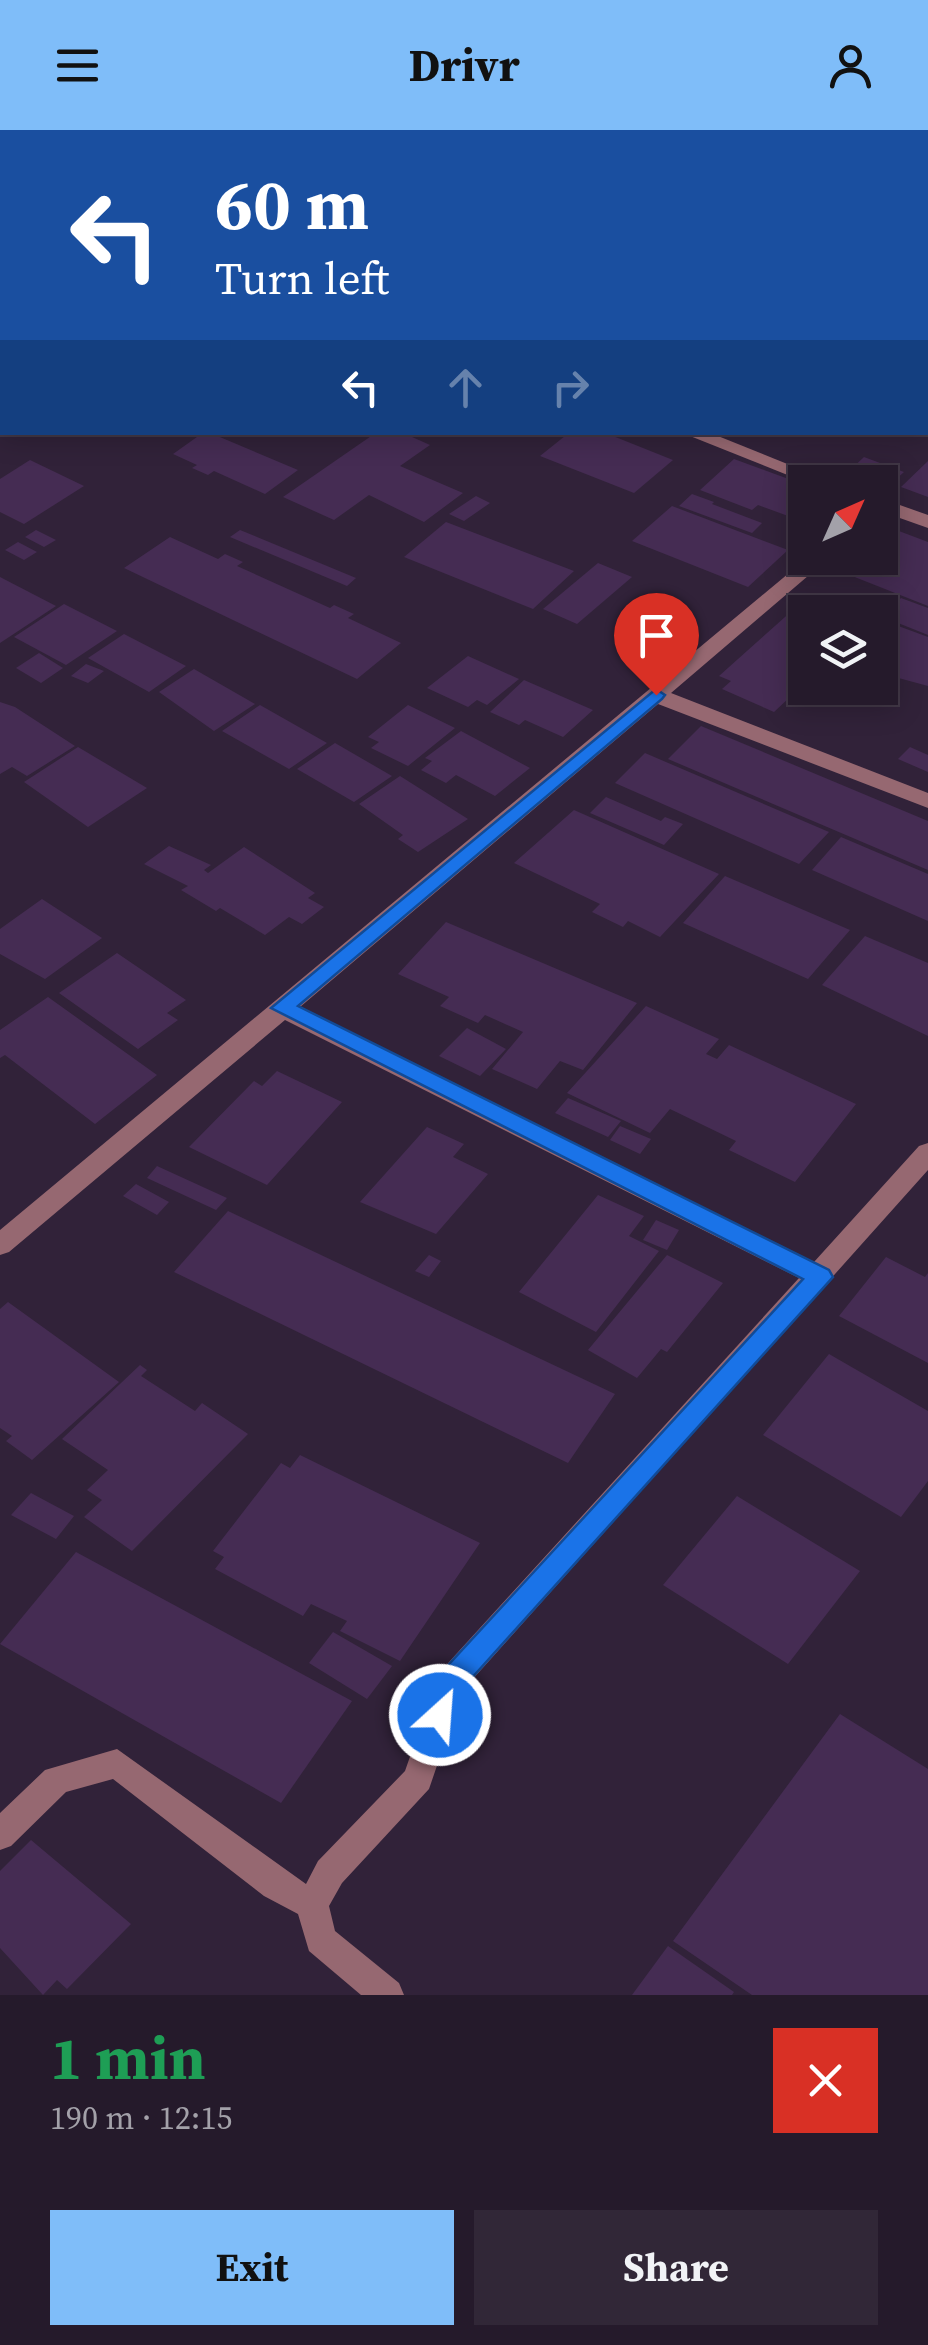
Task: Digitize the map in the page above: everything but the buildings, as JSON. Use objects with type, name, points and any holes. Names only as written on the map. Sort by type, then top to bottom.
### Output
[{"type":"street","points":[[696,435],[788,469]]},
{"type":"street","points":[[898,511],[928,522]]},
{"type":"street","points":[[0,1245],[800,575]]},
{"type":"street","points":[[656,695],[928,801]]},
{"type":"street","points":[[282,1008],[820,1277]]},
{"type":"street","points":[[387,1995],[321,1940],[312,1904],[330,1872],[418,1779],[450,1683],[928,1153]]},
{"type":"street","points":[[0,1835],[56,1780],[118,1764],[276,1886],[312,1904]]},
{"type":"route","points":[[440,1715],[450,1683],[820,1277],[282,1008],[656,695]]}]
